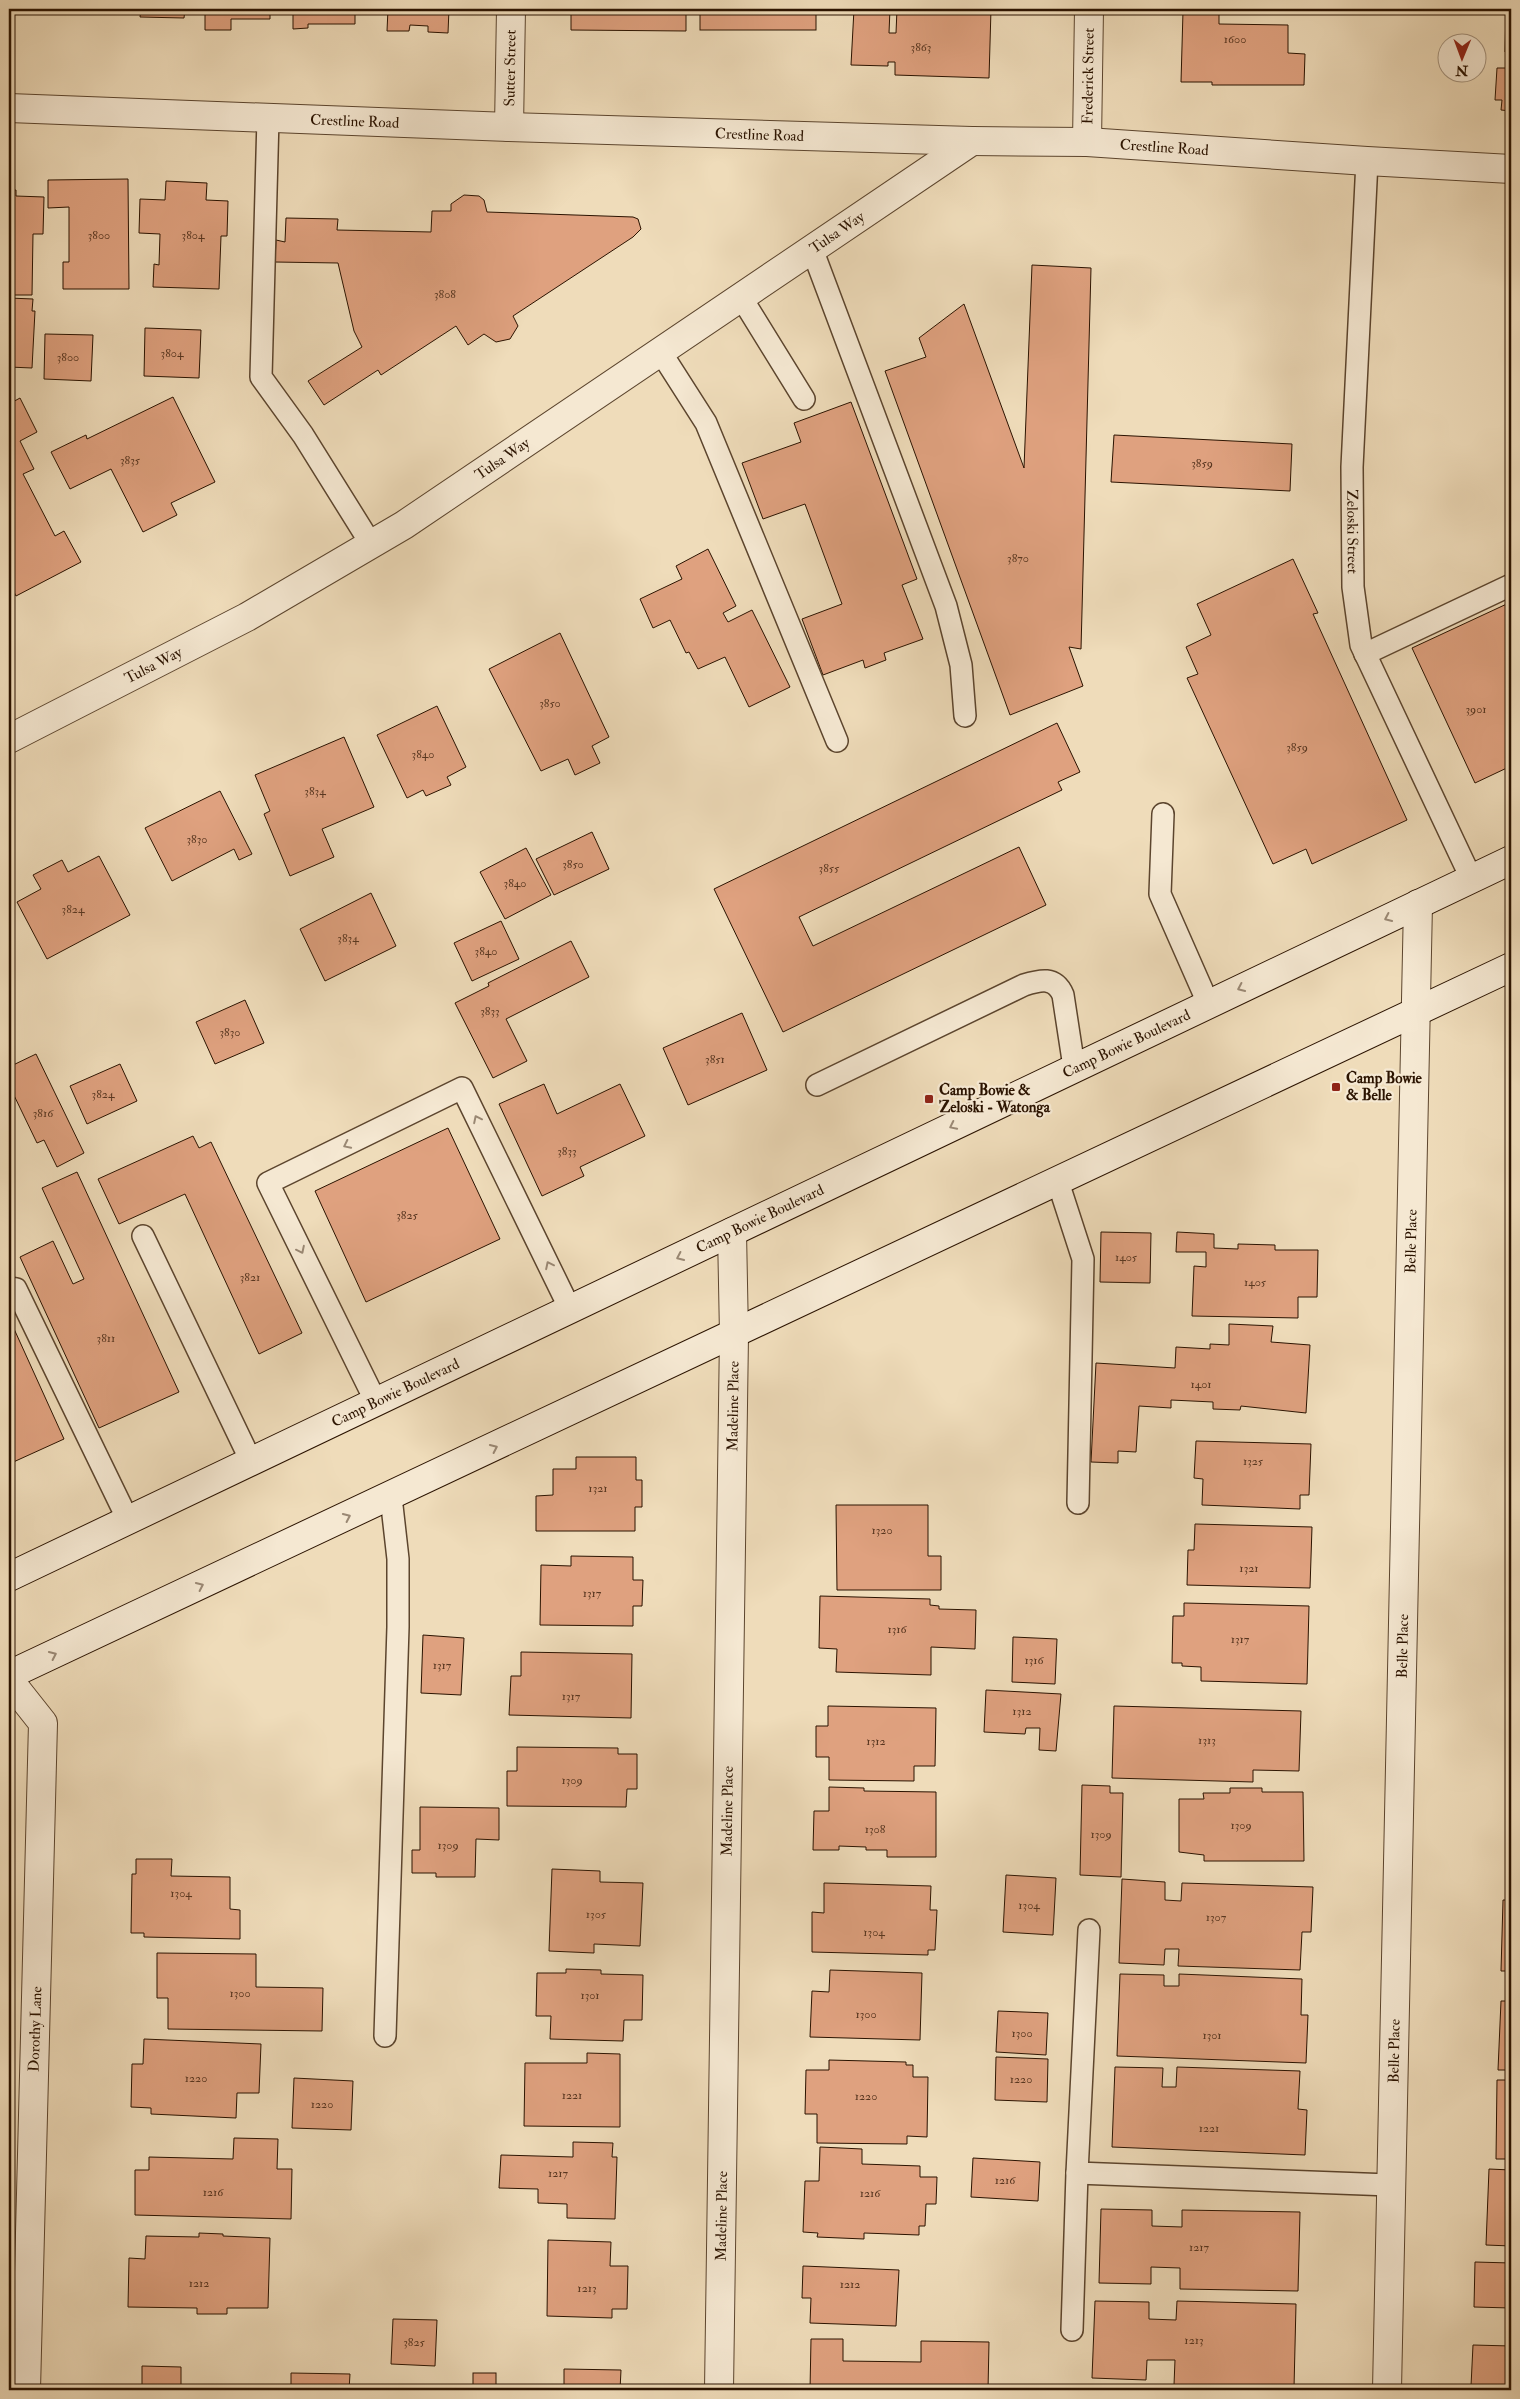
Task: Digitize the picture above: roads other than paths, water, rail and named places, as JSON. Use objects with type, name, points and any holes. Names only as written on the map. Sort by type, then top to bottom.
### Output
[{"type":"street","name":"Sutter Street","points":[[509,127],[511,9]]},
{"type":"street","name":"Frederick Street","points":[[1087,142],[1089,9]]},
{"type":"street","name":"Crestline Road","points":[[9,108],[509,127],[972,141],[1087,142],[1367,162],[1511,168]]},
{"type":"street","name":"Tulsa Way","points":[[9,740],[247,617],[404,525],[972,141]]},
{"type":"street","name":"Camp Bowie Boulevard","points":[[9,1577],[1511,860]]},
{"type":"street","name":"Belle Place","points":[[1387,2390],[1418,904]]},
{"type":"street","points":[[9,1676],[734,1336],[1511,967]]},
{"type":"street","name":"Madeline Place","points":[[719,2390],[734,1336],[732,1232]]},
{"type":"street","name":"Dorothy Lane","points":[[9,1680],[43,1723],[19,2285],[26,2390]]},
{"type":"lane","points":[[268,118],[261,376],[303,435],[371,544]]},
{"type":"lane","name":"Zeloski Street","points":[[1367,162],[1352,467],[1353,587],[1361,645],[1471,878]]},
{"type":"lane","points":[[812,249],[946,606],[961,665],[966,716]]},
{"type":"lane","points":[[741,297],[804,399]]},
{"type":"lane","points":[[660,351],[706,422],[837,741]]},
{"type":"lane","points":[[1365,654],[1511,585]]},
{"type":"lane","points":[[1164,814],[1160,894],[1208,1003]]},
{"type":"lane","points":[[817,1085],[1024,985],[1040,980],[1051,981],[1060,987],[1063,995],[1074,1068]]},
{"type":"lane","points":[[376,1402],[268,1183],[462,1088],[570,1309]]},
{"type":"lane","points":[[1058,1182],[1082,1259],[1078,1503]]},
{"type":"lane","points":[[143,1236],[251,1461]]},
{"type":"lane","points":[[9,1288],[16,1289],[128,1520]]},
{"type":"lane","points":[[385,2036],[398,1627],[398,1559],[391,1497]]},
{"type":"lane","points":[[1072,2330],[1077,2173],[1089,1930]]},
{"type":"lane","points":[[1077,2173],[1390,2185]]},
{"type":"place","name":"Camp Bowie & Belle","points":[[1336,1087]]},
{"type":"place","name":"Camp Bowie & Zeloski - Watonga","points":[[929,1099]]}]
